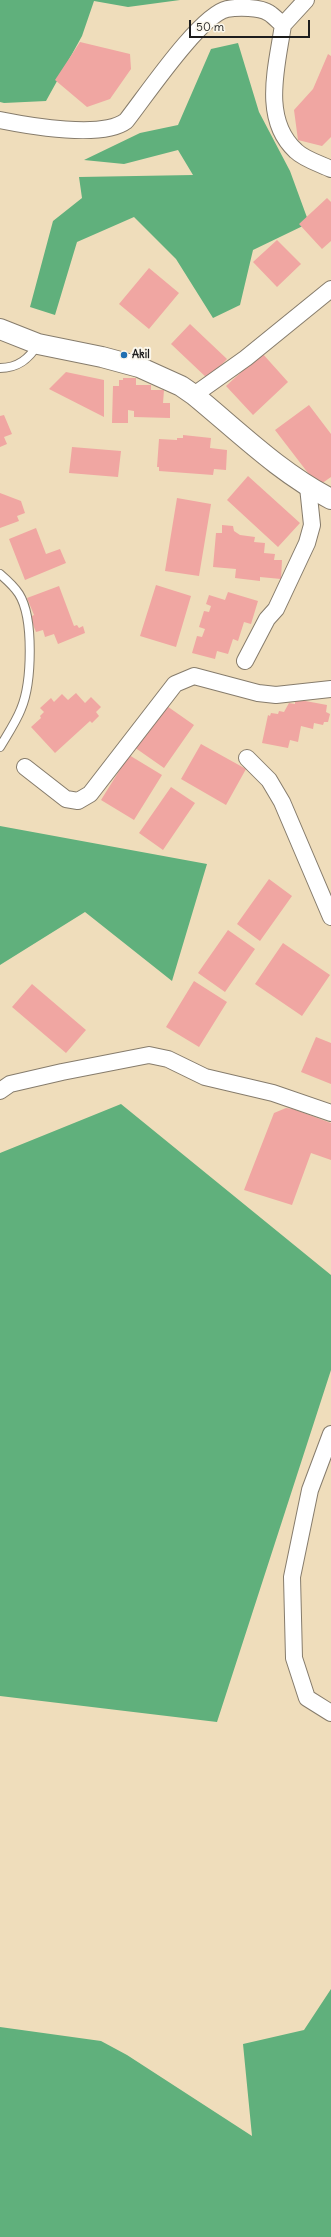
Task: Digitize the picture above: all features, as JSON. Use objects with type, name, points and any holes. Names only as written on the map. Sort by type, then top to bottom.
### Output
[{"type":"street","points":[[306,0],[283,26],[273,88],[277,121],[284,138],[297,152],[331,169]]},
{"type":"street","points":[[0,120],[87,130],[118,127],[126,121],[163,72],[207,21],[226,9],[246,8],[268,12],[283,26]]},
{"type":"street","points":[[194,395],[246,358],[331,289]]},
{"type":"street","points":[[0,328],[38,344],[102,357],[139,367],[176,384],[194,395],[278,465],[308,487],[331,499]]},
{"type":"street","points":[[245,661],[267,619],[276,609],[307,543],[312,525],[308,487]]},
{"type":"street","points":[[25,767],[66,799],[78,801],[90,794],[175,684],[194,676],[264,694],[276,695],[331,689]]},
{"type":"street","points":[[247,758],[268,780],[282,802],[331,916]]},
{"type":"street","points":[[0,1091],[10,1084],[149,1055],[168,1059],[205,1077],[273,1093],[331,1113]]},
{"type":"street","points":[[331,1434],[310,1490],[292,1576],[294,1658],[307,1698],[331,1714]]},
{"type":"lane","points":[[0,368],[9,367],[30,357],[38,344]]},
{"type":"lane","points":[[0,574],[10,582],[21,598],[31,648],[28,677],[22,709],[0,747]]},
{"type":"green space","points":[[0,0],[180,0],[128,7],[94,1],[82,36],[46,101],[4,103],[0,102]]},
{"type":"green space","points":[[238,43],[259,112],[290,171],[309,223],[253,250],[240,305],[213,318],[176,259],[134,217],[77,242],[55,315],[30,307],[53,221],[82,198],[79,177],[193,175],[178,150],[124,164],[84,160],[140,133],[178,125],[211,49]]},
{"type":"green space","points":[[0,826],[207,864],[172,981],[85,912],[0,965]]},
{"type":"green space","points":[[121,1104],[331,1275],[331,1370],[217,1722],[0,1696],[0,1153]]},
{"type":"green space","points":[[331,1989],[331,2237],[0,2237],[0,2027],[101,2041],[127,2055],[252,2136],[243,2044],[304,2030]]},
{"type":"building","points":[[80,42],[130,54],[131,69],[110,99],[87,107],[55,80]]},
{"type":"building","points":[[328,54],[331,56],[331,137],[322,146],[298,140],[294,110],[313,89]]},
{"type":"building","points":[[327,198],[331,202],[331,241],[322,249],[299,224]]},
{"type":"building","points":[[277,240],[301,264],[277,287],[253,262]]},
{"type":"building","points":[[149,268],[179,293],[149,329],[119,304]]},
{"type":"building","points":[[190,324],[227,359],[208,379],[171,344]]},
{"type":"building","points":[[262,353],[288,382],[253,415],[226,386]]},
{"type":"building","points":[[66,372],[104,380],[104,417],[49,389]]},
{"type":"building","points":[[123,378],[136,378],[136,385],[151,385],[151,390],[164,390],[163,403],[170,403],[170,418],[134,417],[134,411],[128,410],[128,423],[112,423],[113,386],[119,386],[119,380],[123,380]]},
{"type":"building","points":[[309,405],[331,434],[331,477],[318,486],[275,430]]},
{"type":"building","points":[[4,415],[12,434],[4,437],[7,444],[0,447],[0,416]]},
{"type":"building","points":[[183,435],[211,438],[210,448],[227,450],[226,470],[214,469],[213,475],[159,471],[159,467],[157,467],[159,439],[177,440],[177,438],[183,438]]},
{"type":"building","points":[[72,447],[121,451],[118,477],[69,473]]},
{"type":"building","points":[[248,476],[300,523],[278,547],[227,500]]},
{"type":"building","points":[[0,493],[21,501],[25,513],[17,516],[19,521],[0,528]]},
{"type":"building","points":[[177,498],[211,504],[199,576],[165,571]]},
{"type":"building","points":[[222,525],[233,526],[234,531],[240,535],[255,537],[254,542],[265,543],[264,553],[275,554],[274,560],[282,560],[281,579],[260,577],[260,581],[235,578],[236,569],[213,567],[216,533],[222,533]]},
{"type":"building","points":[[36,528],[46,554],[60,549],[66,563],[25,580],[9,539]]},
{"type":"building","points":[[156,585],[191,596],[176,647],[140,636]]},
{"type":"building","points":[[59,586],[74,626],[77,625],[79,628],[83,626],[85,633],[58,644],[54,634],[45,637],[43,630],[36,632],[30,617],[34,615],[27,598]]},
{"type":"building","points":[[228,592],[258,601],[251,624],[244,622],[238,641],[233,639],[228,654],[217,651],[215,659],[192,653],[197,636],[202,637],[205,629],[199,627],[204,611],[209,612],[211,606],[206,604],[209,595],[225,600]]},
{"type":"building","points":[[76,693],[85,703],[91,697],[101,707],[96,712],[99,716],[92,723],[90,721],[55,753],[31,727],[41,718],[40,716],[44,712],[40,708],[51,698],[54,702],[62,694],[68,700]]},
{"type":"building","points":[[300,700],[327,705],[326,712],[330,714],[328,722],[324,722],[323,725],[314,723],[313,729],[301,726],[298,742],[290,740],[288,748],[262,743],[268,715],[270,716],[271,713],[278,714],[279,711],[284,712],[289,703],[295,704],[295,701]]},
{"type":"building","points":[[164,704],[194,725],[164,768],[134,747]]},
{"type":"building","points":[[201,744],[246,769],[226,805],[181,779]]},
{"type":"building","points":[[129,755],[162,775],[134,820],[101,800]]},
{"type":"building","points":[[171,787],[195,803],[163,850],[139,833]]},
{"type":"building","points":[[269,879],[292,896],[260,941],[237,924]]},
{"type":"building","points":[[228,930],[255,949],[225,992],[198,973]]},
{"type":"building","points":[[283,943],[330,975],[302,1016],[255,984]]},
{"type":"building","points":[[194,981],[227,1002],[199,1047],[166,1027]]},
{"type":"building","points":[[32,984],[86,1030],[66,1053],[12,1007]]},
{"type":"building","points":[[316,1037],[331,1043],[331,1084],[301,1072]]},
{"type":"building","points":[[286,1108],[293,1109],[331,1123],[331,1160],[311,1153],[292,1205],[244,1190],[274,1113]]},
{"type":"place","name":"Akil","points":[[124,355]]}]
